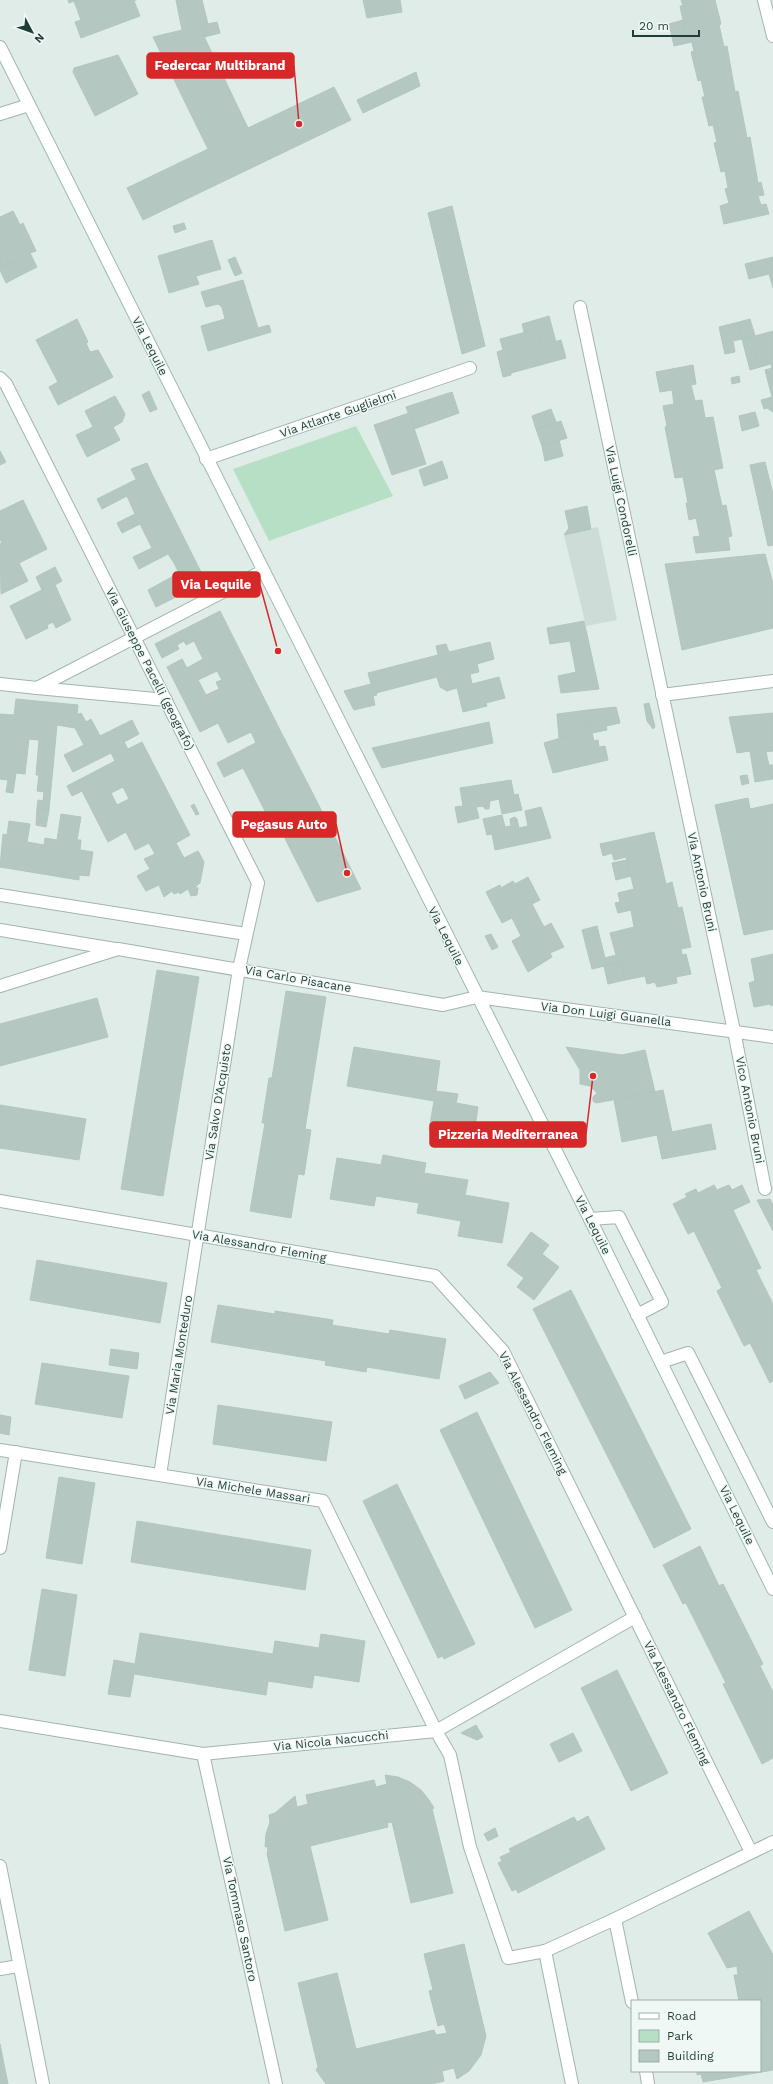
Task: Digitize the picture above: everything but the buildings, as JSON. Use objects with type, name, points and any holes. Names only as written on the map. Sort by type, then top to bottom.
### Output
[{"type":"street","points":[[764,0],[773,36]]},
{"type":"street","name":"Via Lequile","points":[[0,47],[206,459],[590,1219],[773,1589]]},
{"type":"street","points":[[0,114],[29,106]]},
{"type":"street","name":"Via Luigi Condorelli","points":[[580,307],[662,695]]},
{"type":"street","name":"Via Atlante Guglielmi","points":[[206,459],[470,368]]},
{"type":"street","name":"Via Giuseppe Pacelli (geografo)","points":[[0,378],[6,384],[258,883],[239,969]]},
{"type":"street","points":[[37,688],[263,572]]},
{"type":"street","points":[[662,695],[773,681]]},
{"type":"street","points":[[0,684],[166,700]]},
{"type":"street","name":"Via Antonio Bruni","points":[[662,695],[734,1031]]},
{"type":"street","points":[[0,895],[246,934]]},
{"type":"street","name":"Via Carlo Pisacane","points":[[0,930],[239,969],[443,1005],[477,997]]},
{"type":"street","name":"Via Carlo Pisacane","points":[[0,986],[118,949]]},
{"type":"street","name":"Via Salvo D'Acquisto","points":[[198,1235],[239,969]]},
{"type":"street","name":"Via Don Luigi Guanella","points":[[477,997],[734,1031]]},
{"type":"street","points":[[734,1031],[773,1037]]},
{"type":"street","name":"Vico Antonio Bruni","points":[[734,1031],[765,1189]]},
{"type":"street","name":"Via Alessandro Fleming","points":[[0,1201],[435,1276],[503,1351],[751,1852]]},
{"type":"street","points":[[590,1219],[619,1217],[662,1302],[637,1315]]},
{"type":"street","name":"Via Maria Monteduro","points":[[160,1475],[198,1235]]},
{"type":"street","points":[[661,1362],[688,1353],[773,1522]]},
{"type":"street","name":"Via Michele Massari","points":[[0,1450],[323,1501],[436,1731]]},
{"type":"street","points":[[0,1548],[16,1452]]},
{"type":"street","name":"Via Nicola Nacucchi","points":[[0,1721],[204,1754],[436,1731],[635,1617]]},
{"type":"street","points":[[436,1731],[450,1755],[470,1847],[508,1958],[545,1951],[615,1919],[773,1842]]},
{"type":"street","name":"Via Tommaso Santoro","points":[[204,1754],[276,2084]]},
{"type":"street","points":[[0,1866],[42,2084]]},
{"type":"street","points":[[615,1919],[632,2000]]},
{"type":"street","points":[[545,1951],[572,2084]]},
{"type":"street","points":[[0,1969],[19,1966]]},
{"type":"street","points":[[646,2072],[648,2084]]},
{"type":"shaded area","points":[[598,527],[617,620],[586,626],[564,535]]},
{"type":"green space","points":[[356,426],[393,496],[269,541],[233,469]]},
{"type":"place","name":"Federcar Multibrand","points":[[299,124]]},
{"type":"place","name":"Via Lequile","points":[[278,651]]},
{"type":"place","name":"Pegasus Auto","points":[[347,873]]},
{"type":"place","name":"Pizzeria Mediterranea","points":[[593,1076]]}]
